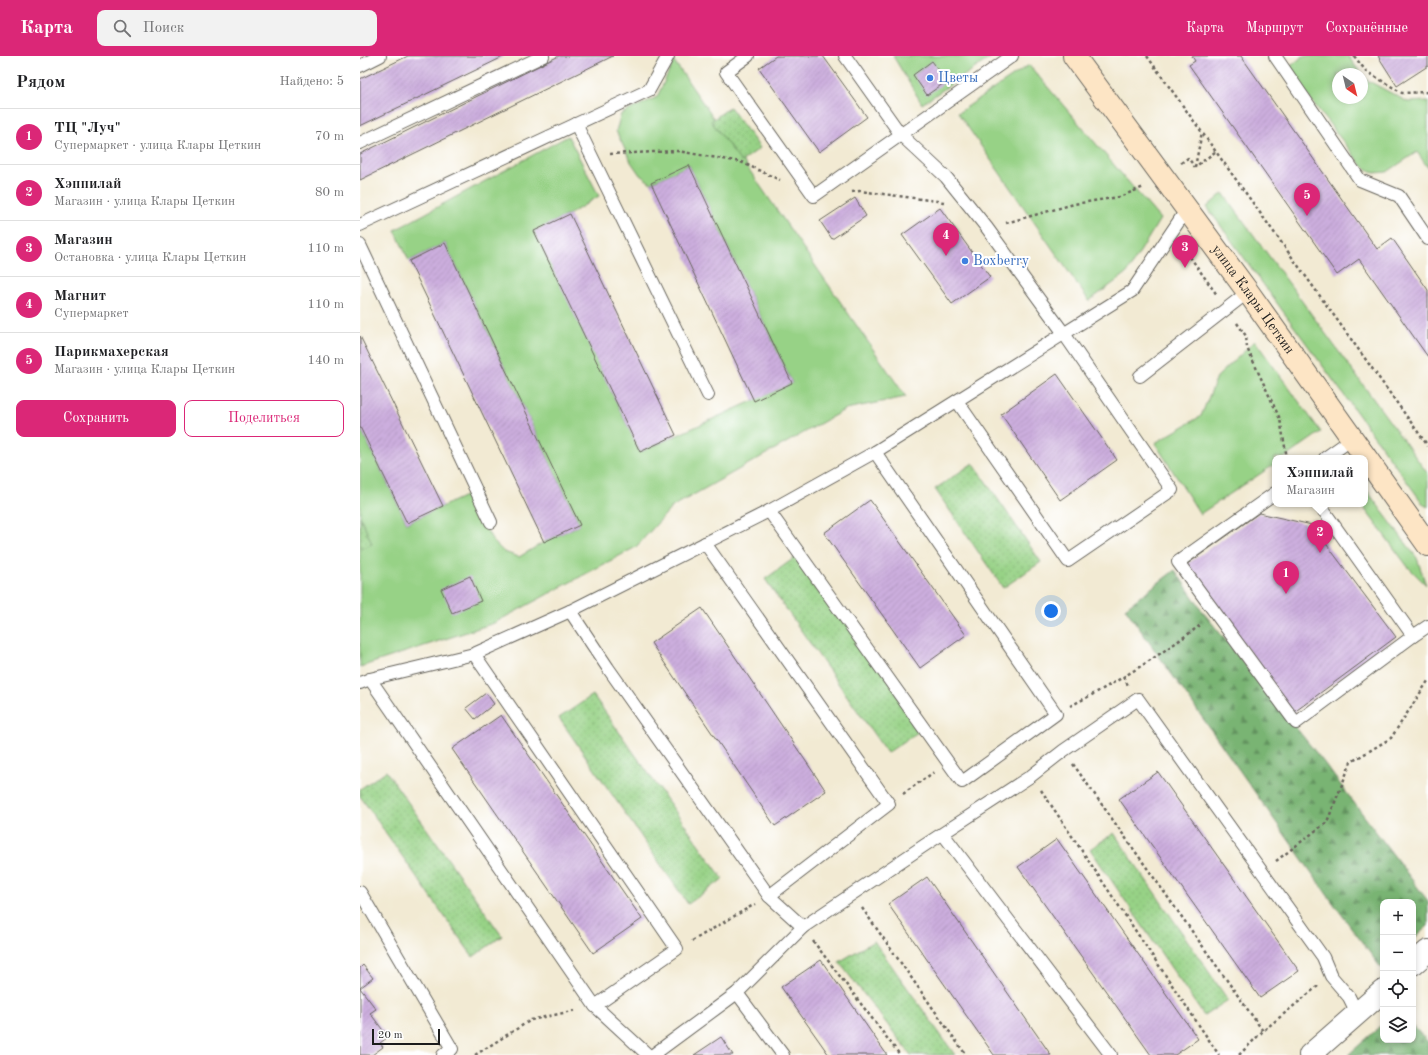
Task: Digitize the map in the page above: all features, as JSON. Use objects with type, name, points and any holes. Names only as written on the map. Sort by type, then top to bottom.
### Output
[{"type":"main road","name":"улица Клары Цеткин","points":[[1074,56],[1248,292],[1364,455]]},
{"type":"main road","name":"улица Клары Цеткин","points":[[1368,460],[1425,534]]},
{"type":"street","points":[[1416,961],[1428,951]]},
{"type":"street","points":[[1310,1055],[1380,993]]},
{"type":"lane","points":[[360,66],[380,56]]},
{"type":"lane","points":[[360,143],[543,56]]},
{"type":"lane","points":[[360,225],[649,90],[668,56]]},
{"type":"lane","points":[[748,56],[726,72],[814,196],[1012,56]]},
{"type":"lane","points":[[844,56],[900,135],[946,177],[987,228],[1064,334],[1172,490],[1068,562],[957,401]]},
{"type":"lane","points":[[1275,56],[1360,180],[1399,196],[1428,239]]},
{"type":"lane","points":[[576,124],[708,395]]},
{"type":"lane","points":[[648,1055],[595,1006],[365,681],[474,654],[570,611],[769,511],[875,452],[1132,291],[1187,209]]},
{"type":"lane","points":[[360,245],[491,522]]},
{"type":"lane","points":[[1140,376],[1248,292]]},
{"type":"lane","points":[[1329,455],[1352,439]]},
{"type":"lane","points":[[769,511],[962,782],[1056,714],[875,452]]},
{"type":"lane","points":[[1272,495],[1178,562],[1296,723],[1428,626]]},
{"type":"lane","points":[[1321,507],[1413,636]]},
{"type":"lane","points":[[705,543],[889,804],[769,896]]},
{"type":"lane","points":[[570,611],[612,675],[769,896],[803,928]]},
{"type":"lane","points":[[474,654],[677,949],[595,1006]]},
{"type":"lane","points":[[653,1055],[737,993],[803,928],[1031,776],[1138,699],[1323,957],[1331,976],[1349,996],[1357,1014]]},
{"type":"lane","points":[[942,834],[1111,1055]]},
{"type":"lane","points":[[360,892],[452,1049],[443,1055]]},
{"type":"lane","points":[[737,993],[783,1055]]},
{"type":"path","points":[[1147,56],[1428,446]]},
{"type":"path","points":[[1354,56],[1366,71],[1402,93],[1428,92]]},
{"type":"path","points":[[1195,167],[1202,132]]},
{"type":"path","points":[[1195,167],[1215,152]]},
{"type":"path","points":[[987,228],[1074,204],[1120,197],[1163,177],[1188,158],[1195,167]]},
{"type":"path","points":[[1056,714],[1100,692],[1168,649],[1216,614]]},
{"type":"path","points":[[1261,871],[1327,822],[1352,762],[1391,738],[1428,681]]},
{"type":"path","points":[[1064,752],[1263,1031]]},
{"type":"path","points":[[889,804],[948,762]]},
{"type":"path","points":[[1031,776],[1219,1055]]},
{"type":"path","points":[[853,895],[966,1055]]},
{"type":"path","points":[[677,949],[769,896]]},
{"type":"path","points":[[803,928],[900,1055]]},
{"type":"path","points":[[1239,1055],[1263,1031],[1331,976]]},
{"type":"path","points":[[476,1055],[531,1020],[595,1006]]},
{"type":"green space","points":[[893,56],[993,56],[922,104]]},
{"type":"green space","points":[[1303,56],[1348,56],[1357,68],[1332,68],[1332,104],[1368,104],[1368,81],[1408,102],[1428,101],[1428,168],[1417,152],[1387,172],[1374,173],[1362,166],[1287,69]]},
{"type":"green space","points":[[674,61],[906,397],[846,409],[672,507],[636,547],[494,623],[360,667],[360,427],[407,523],[467,495],[493,541],[504,552],[519,557],[544,542],[580,525],[445,243],[409,261],[395,230],[568,136],[599,196],[570,214],[535,231],[640,452],[792,383],[689,165],[651,183],[640,175],[631,162],[616,131],[621,114],[657,97]]},
{"type":"green space","points":[[1029,65],[1160,219],[1127,273],[1089,301],[958,113]]},
{"type":"green space","points":[[730,107],[760,148],[741,162],[711,121]]},
{"type":"green space","points":[[1223,193],[1428,474],[1428,507],[1424,505],[1207,207]]},
{"type":"green space","points":[[1255,341],[1321,432],[1288,455],[1272,455],[1272,466],[1200,514],[1155,443],[1201,416],[1217,377]]},
{"type":"green space","points":[[973,463],[1041,562],[1003,588],[935,489]]},
{"type":"green space","points":[[1368,492],[1417,558],[1426,585],[1408,567],[1363,507],[1368,507]]},
{"type":"green space","points":[[360,516],[372,544],[360,549]]},
{"type":"green space","points":[[800,554],[924,728],[887,753],[765,579]]},
{"type":"green space","points":[[1175,570],[1203,612],[1322,760],[1428,901],[1428,926],[1416,936],[1416,899],[1380,899],[1380,967],[1328,896],[1125,608]]},
{"type":"green space","points":[[593,695],[723,879],[688,904],[559,718]]},
{"type":"green space","points":[[386,771],[502,936],[473,957],[360,796],[360,789]]},
{"type":"green space","points":[[1114,833],[1228,1000],[1204,1016],[1090,849]]},
{"type":"green space","points":[[874,941],[955,1055],[911,1055],[839,962]]},
{"type":"green space","points":[[1380,1027],[1380,1043],[1416,1043],[1416,1029],[1428,1042],[1428,1055],[1348,1055]]},
{"type":"building","points":[[408,56],[505,56],[360,126],[360,79]]},
{"type":"building","points":[[559,56],[613,56],[360,180],[360,154]]},
{"type":"building","points":[[776,56],[823,56],[867,117],[819,152],[759,68]]},
{"type":"building","points":[[1192,56],[1241,56],[1377,249],[1392,238],[1428,290],[1428,357],[1359,259],[1337,275],[1189,65],[1195,61]]},
{"type":"building","points":[[1378,56],[1428,56],[1428,66],[1397,86]]},
{"type":"building","name":"Цветы","points":[[932,61],[947,81],[927,95],[913,75]]},
{"type":"building","points":[[689,165],[792,383],[754,401],[651,183]]},
{"type":"building","points":[[855,198],[866,216],[832,239],[820,221]]},
{"type":"building","points":[[940,208],[990,277],[952,304],[902,235]]},
{"type":"building","points":[[570,214],[676,435],[640,452],[534,231]]},
{"type":"building","points":[[445,243],[580,525],[544,542],[409,261]]},
{"type":"building","points":[[360,336],[443,506],[407,523],[360,427]]},
{"type":"building","points":[[1057,374],[1117,460],[1060,500],[1001,414]]},
{"type":"building","points":[[870,500],[966,635],[920,668],[824,533]]},
{"type":"building","points":[[1259,513],[1312,525],[1396,637],[1293,713],[1186,565]]},
{"type":"building","points":[[470,576],[481,601],[452,613],[441,589]]},
{"type":"building","points":[[702,608],[826,791],[775,826],[651,643]]},
{"type":"building","points":[[486,693],[494,704],[475,719],[466,708]]},
{"type":"building","points":[[501,715],[642,919],[593,953],[452,749]]},
{"type":"building","points":[[1158,772],[1299,971],[1260,998],[1119,799]]},
{"type":"building","points":[[1057,839],[1198,1039],[1175,1055],[1151,1055],[1018,867]]},
{"type":"building","points":[[927,877],[1051,1055],[994,1055],[888,904]]},
{"type":"building","points":[[821,960],[887,1055],[829,1055],[781,987]]},
{"type":"building","points":[[363,965],[373,978],[360,988],[360,968]]},
{"type":"building","points":[[360,988],[376,1009],[370,1013],[388,1037],[380,1043],[383,1047],[372,1055],[360,1055]]},
{"type":"building","points":[[721,1037],[733,1055],[694,1055]]},
{"type":"place","name":"Цветы","points":[[930,78]]},
{"type":"place","name":"Парикмахерская","points":[[1307,216]]},
{"type":"place","name":"Магнит","points":[[946,256]]},
{"type":"place","name":"Boxberry","points":[[965,261]]},
{"type":"place","name":"Магазин","points":[[1185,268]]},
{"type":"place","name":"Хэппилай","points":[[1320,553]]},
{"type":"place","name":"ТЦ \"Луч\"","points":[[1286,594]]}]
